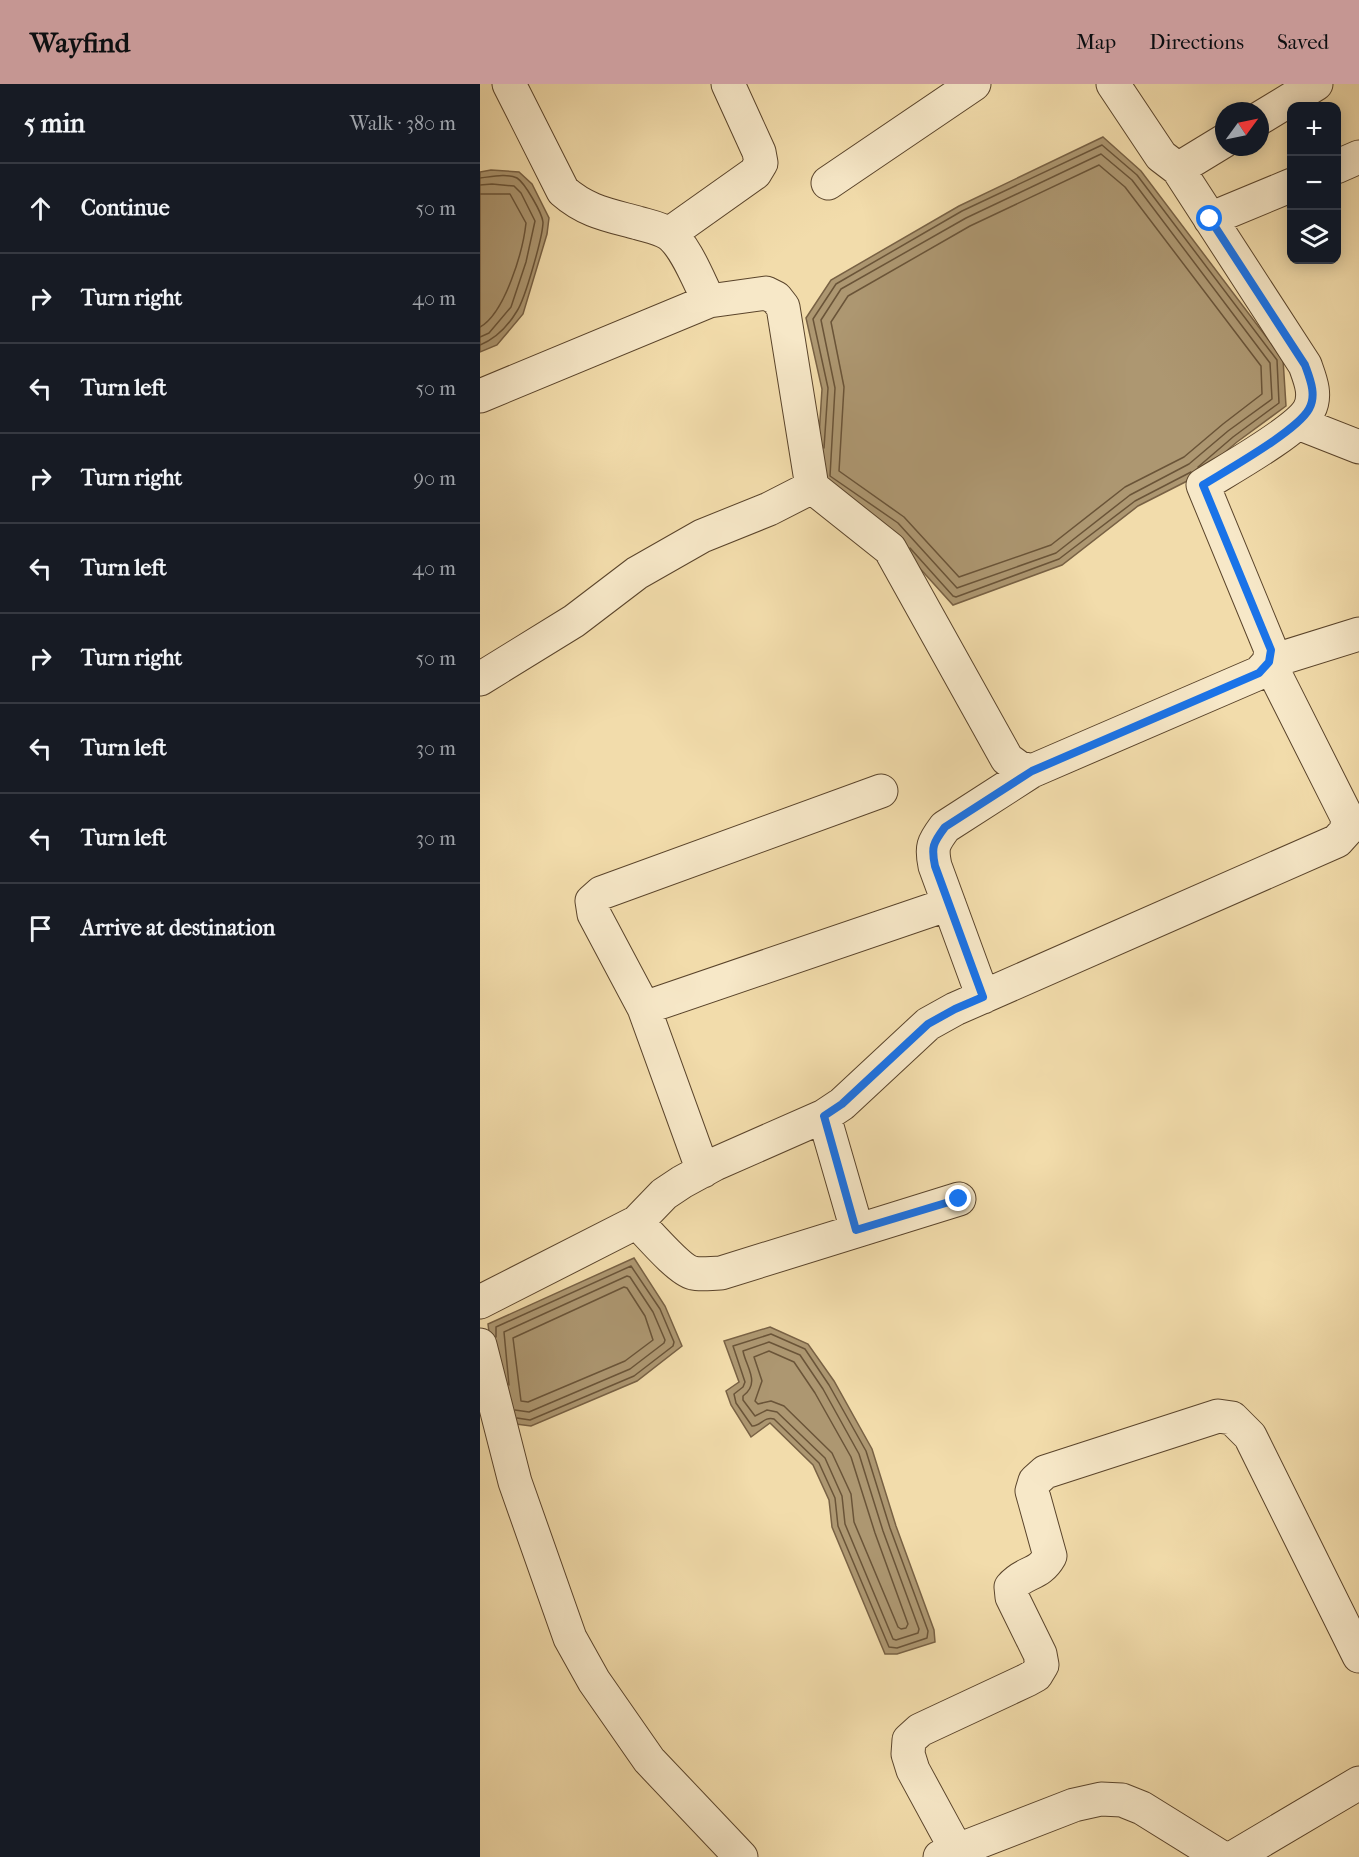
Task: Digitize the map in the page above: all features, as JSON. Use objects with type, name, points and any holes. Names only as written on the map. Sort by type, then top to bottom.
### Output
[{"type":"street","points":[[509,84],[563,191],[575,202],[591,211],[652,227],[669,234],[682,248],[709,300]]},
{"type":"street","points":[[669,234],[755,173],[761,163],[759,152],[728,84]]},
{"type":"street","points":[[828,183],[974,84]]},
{"type":"street","points":[[480,1302],[637,1222],[664,1194],[703,1171],[824,1116],[851,1097],[928,1024],[955,1009],[1337,841],[1352,843],[1348,819],[1269,662],[1271,650],[1203,485],[1298,423],[1310,408],[1313,385],[1305,365],[1178,169],[1161,156],[1113,84]]},
{"type":"street","points":[[1269,113],[1316,84]]},
{"type":"street","points":[[1178,169],[1215,146]]},
{"type":"street","points":[[1341,165],[1359,157]]},
{"type":"street","points":[[1210,219],[1287,188]]},
{"type":"street","points":[[480,396],[709,300],[766,293],[776,298],[783,307],[812,488],[890,549],[1007,759],[1018,767],[1032,771]]},
{"type":"street","points":[[1298,423],[1359,447]]},
{"type":"street","points":[[480,679],[574,621],[636,573],[702,536],[812,488]]},
{"type":"street","points":[[983,997],[935,866],[932,852],[934,841],[945,827],[1032,771],[1259,673],[1269,662],[1359,634]]},
{"type":"street","points":[[703,1171],[644,1008],[594,914],[592,901],[601,893],[881,790]]},
{"type":"street","points":[[644,1008],[949,904]]},
{"type":"street","points":[[824,1116],[856,1230]]},
{"type":"street","points":[[637,1222],[681,1267],[691,1273],[721,1272],[959,1199]]},
{"type":"street","points":[[480,1345],[514,1482],[570,1638],[594,1681],[649,1760],[741,1857]]},
{"type":"street","points":[[1221,1857],[1142,1808],[1122,1800],[1101,1799],[1074,1805],[949,1854],[913,1770],[908,1754],[909,1740],[920,1730],[1028,1680],[1036,1675],[1042,1665],[1040,1654],[1012,1597],[1011,1587],[1018,1578],[1034,1573],[1044,1566],[1050,1556],[1032,1491],[1035,1481],[1045,1472],[1218,1416],[1232,1418],[1250,1436],[1359,1656]]},
{"type":"street","points":[[1234,1857],[1359,1783]]},
{"type":"water","points":[[1103,137],[1141,171],[1283,359],[1286,406],[1237,442],[1197,476],[1138,506],[1062,565],[953,605],[888,533],[816,483],[822,389],[806,318],[831,280],[959,206]]},
{"type":"water","points":[[491,170],[519,172],[532,184],[549,218],[547,234],[523,314],[497,345],[480,352],[480,172]]},
{"type":"water","points":[[634,1258],[665,1306],[682,1346],[637,1381],[531,1426],[500,1422],[488,1324]]},
{"type":"water","points":[[770,1327],[808,1344],[834,1381],[872,1449],[896,1526],[934,1630],[935,1642],[897,1654],[885,1654],[832,1527],[829,1500],[813,1465],[770,1423],[751,1437],[731,1405],[726,1391],[739,1382],[724,1341]]},
{"type":"route","points":[[959,1199],[856,1230],[824,1116],[859,1089],[928,1024],[983,997],[935,866],[932,852],[934,841],[945,827],[1032,771],[1259,673],[1269,662],[1271,650],[1203,485],[1298,423],[1310,408],[1313,385],[1305,365],[1210,219]]}]
